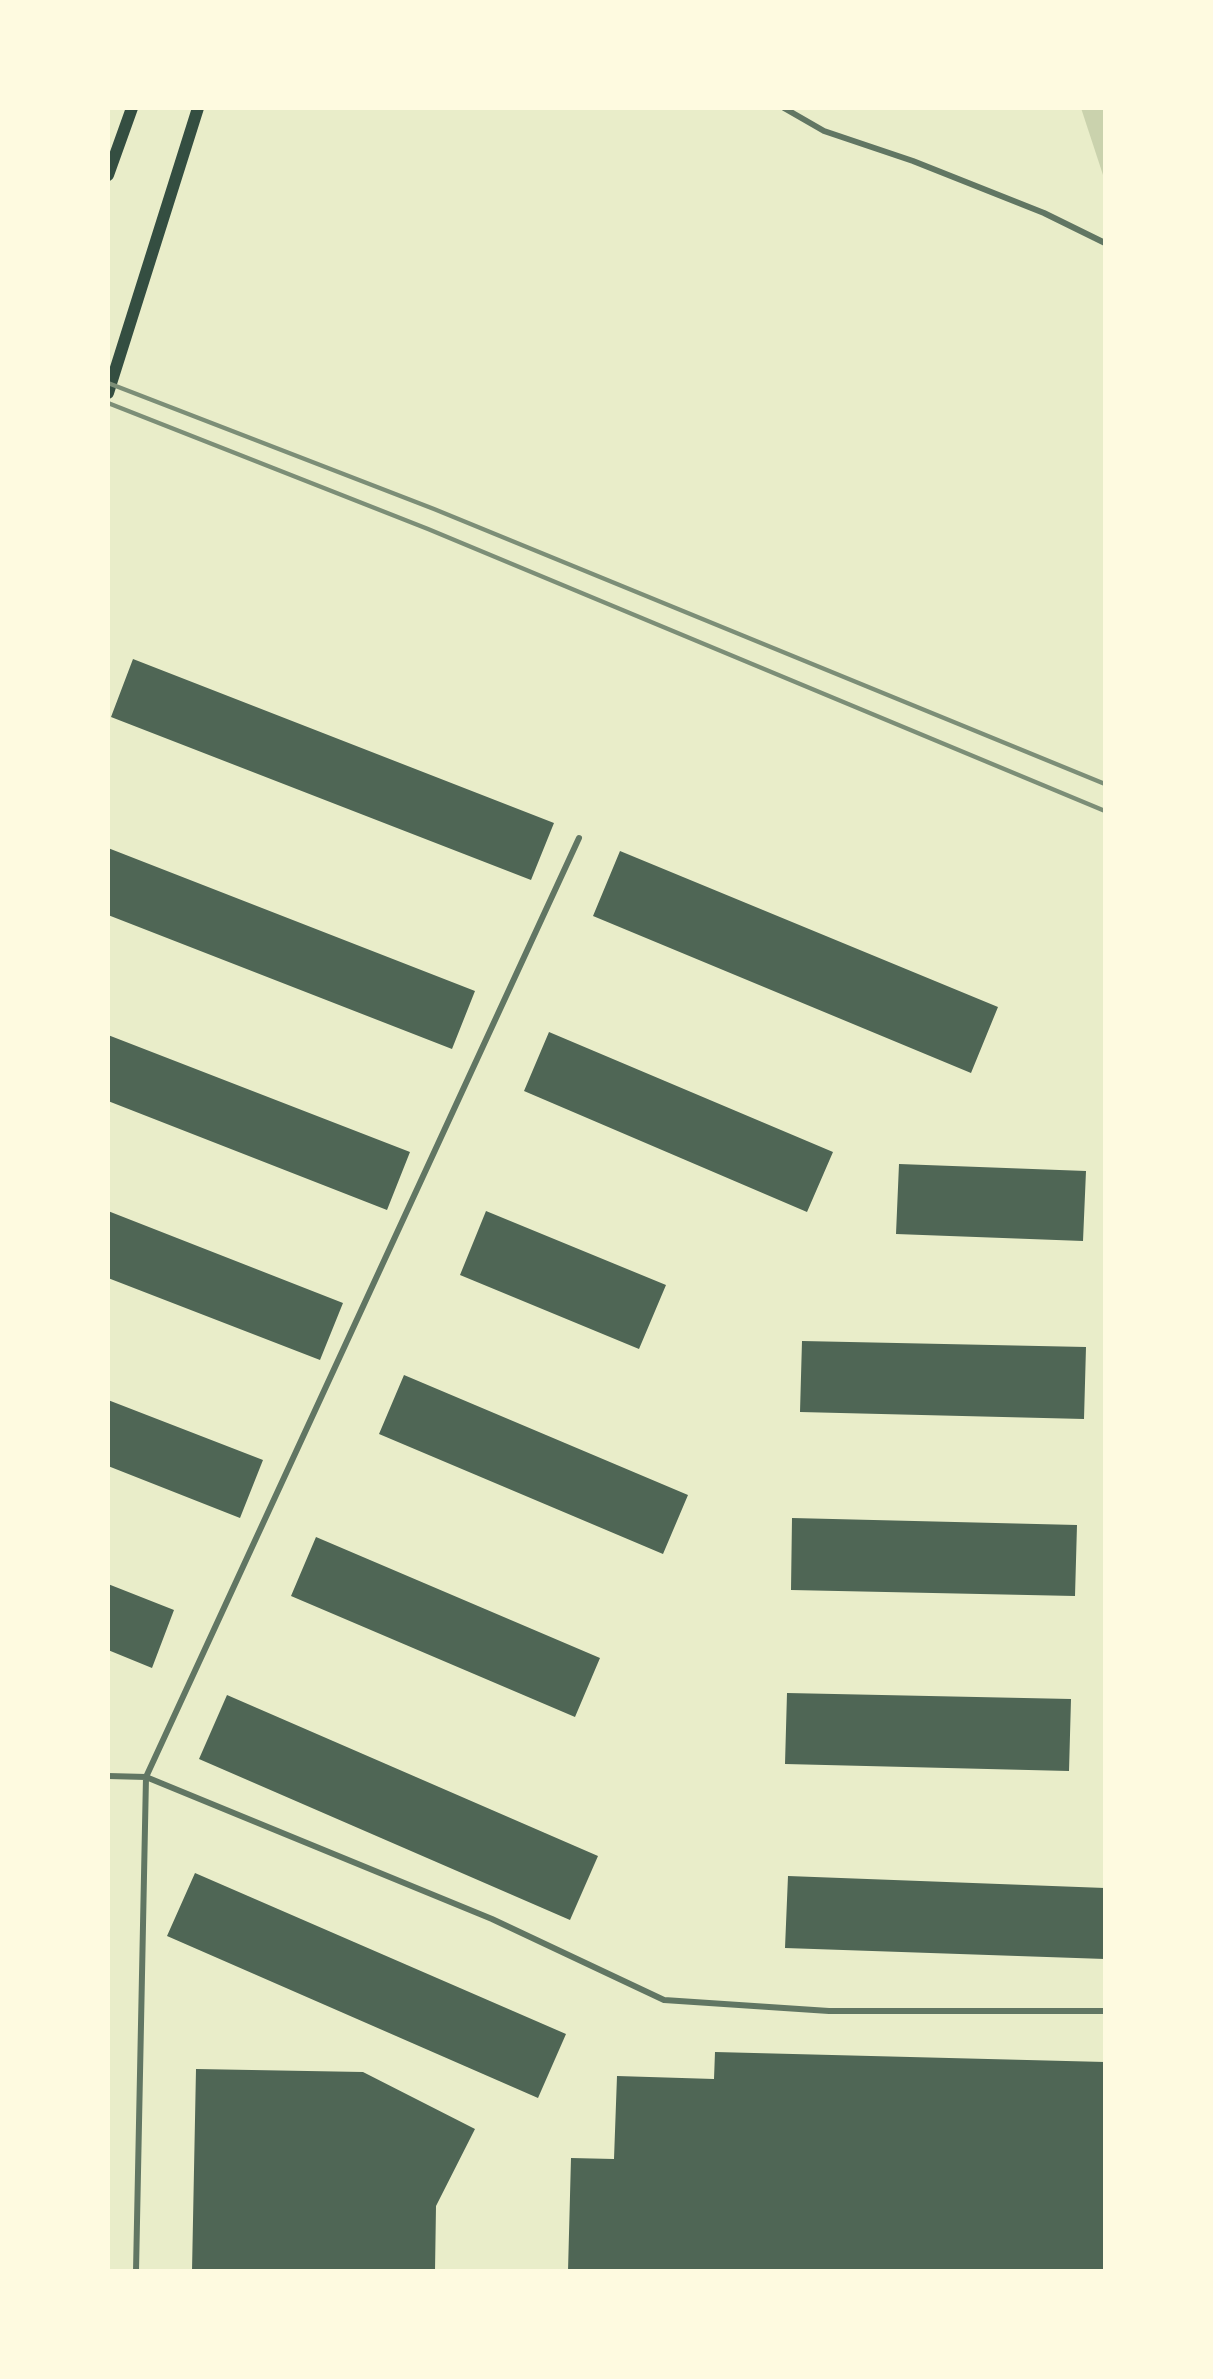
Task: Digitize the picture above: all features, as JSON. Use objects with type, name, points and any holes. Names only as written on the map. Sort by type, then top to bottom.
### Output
[{"type":"main road","points":[[108,175],[132,108]]},
{"type":"main road","points":[[108,393],[198,108]]},
{"type":"street","points":[[784,108],[824,131],[913,161],[1044,213],[1105,243]]},
{"type":"street","points":[[136,2271],[146,1777],[579,838]]},
{"type":"street","points":[[108,1776],[146,1777],[492,1918],[664,2000],[830,2011],[1105,2012]]},
{"type":"green space","points":[[1081,108],[1105,108],[1105,181]]},
{"type":"building","points":[[133,659],[554,823],[531,880],[111,717]]},
{"type":"building","points":[[108,848],[475,991],[452,1049],[108,915]]},
{"type":"building","points":[[620,851],[998,1007],[971,1073],[593,916]]},
{"type":"building","points":[[549,1032],[833,1152],[807,1212],[524,1091]]},
{"type":"building","points":[[108,1035],[410,1152],[387,1210],[108,1101]]},
{"type":"building","points":[[899,1164],[1086,1171],[1083,1241],[896,1234]]},
{"type":"building","points":[[108,1211],[343,1303],[320,1360],[108,1278]]},
{"type":"building","points":[[486,1211],[666,1285],[639,1349],[460,1275]]},
{"type":"building","points":[[802,1341],[1086,1347],[1084,1419],[800,1412]]},
{"type":"building","points":[[404,1375],[688,1495],[663,1554],[379,1434]]},
{"type":"building","points":[[108,1400],[263,1460],[240,1518],[108,1466]]},
{"type":"building","points":[[792,1518],[1077,1525],[1075,1596],[791,1590]]},
{"type":"building","points":[[316,1537],[600,1658],[575,1717],[291,1596]]},
{"type":"building","points":[[108,1584],[174,1610],[152,1668],[108,1650]]},
{"type":"building","points":[[787,1693],[1071,1699],[1069,1771],[785,1764]]},
{"type":"building","points":[[227,1695],[598,1856],[570,1920],[199,1759]]},
{"type":"building","points":[[195,1873],[566,2034],[538,2098],[167,1936]]},
{"type":"building","points":[[788,1876],[1105,1888],[1105,1959],[785,1948]]},
{"type":"building","points":[[715,2052],[1105,2062],[1105,2271],[568,2271],[571,2158],[614,2159],[617,2076],[714,2079]]},
{"type":"building","points":[[196,2069],[363,2072],[475,2129],[436,2206],[435,2271],[192,2271]]},
{"type":"railway","points":[[108,383],[434,509],[1105,784]]},
{"type":"railway","points":[[108,403],[428,529],[1105,811]]}]
